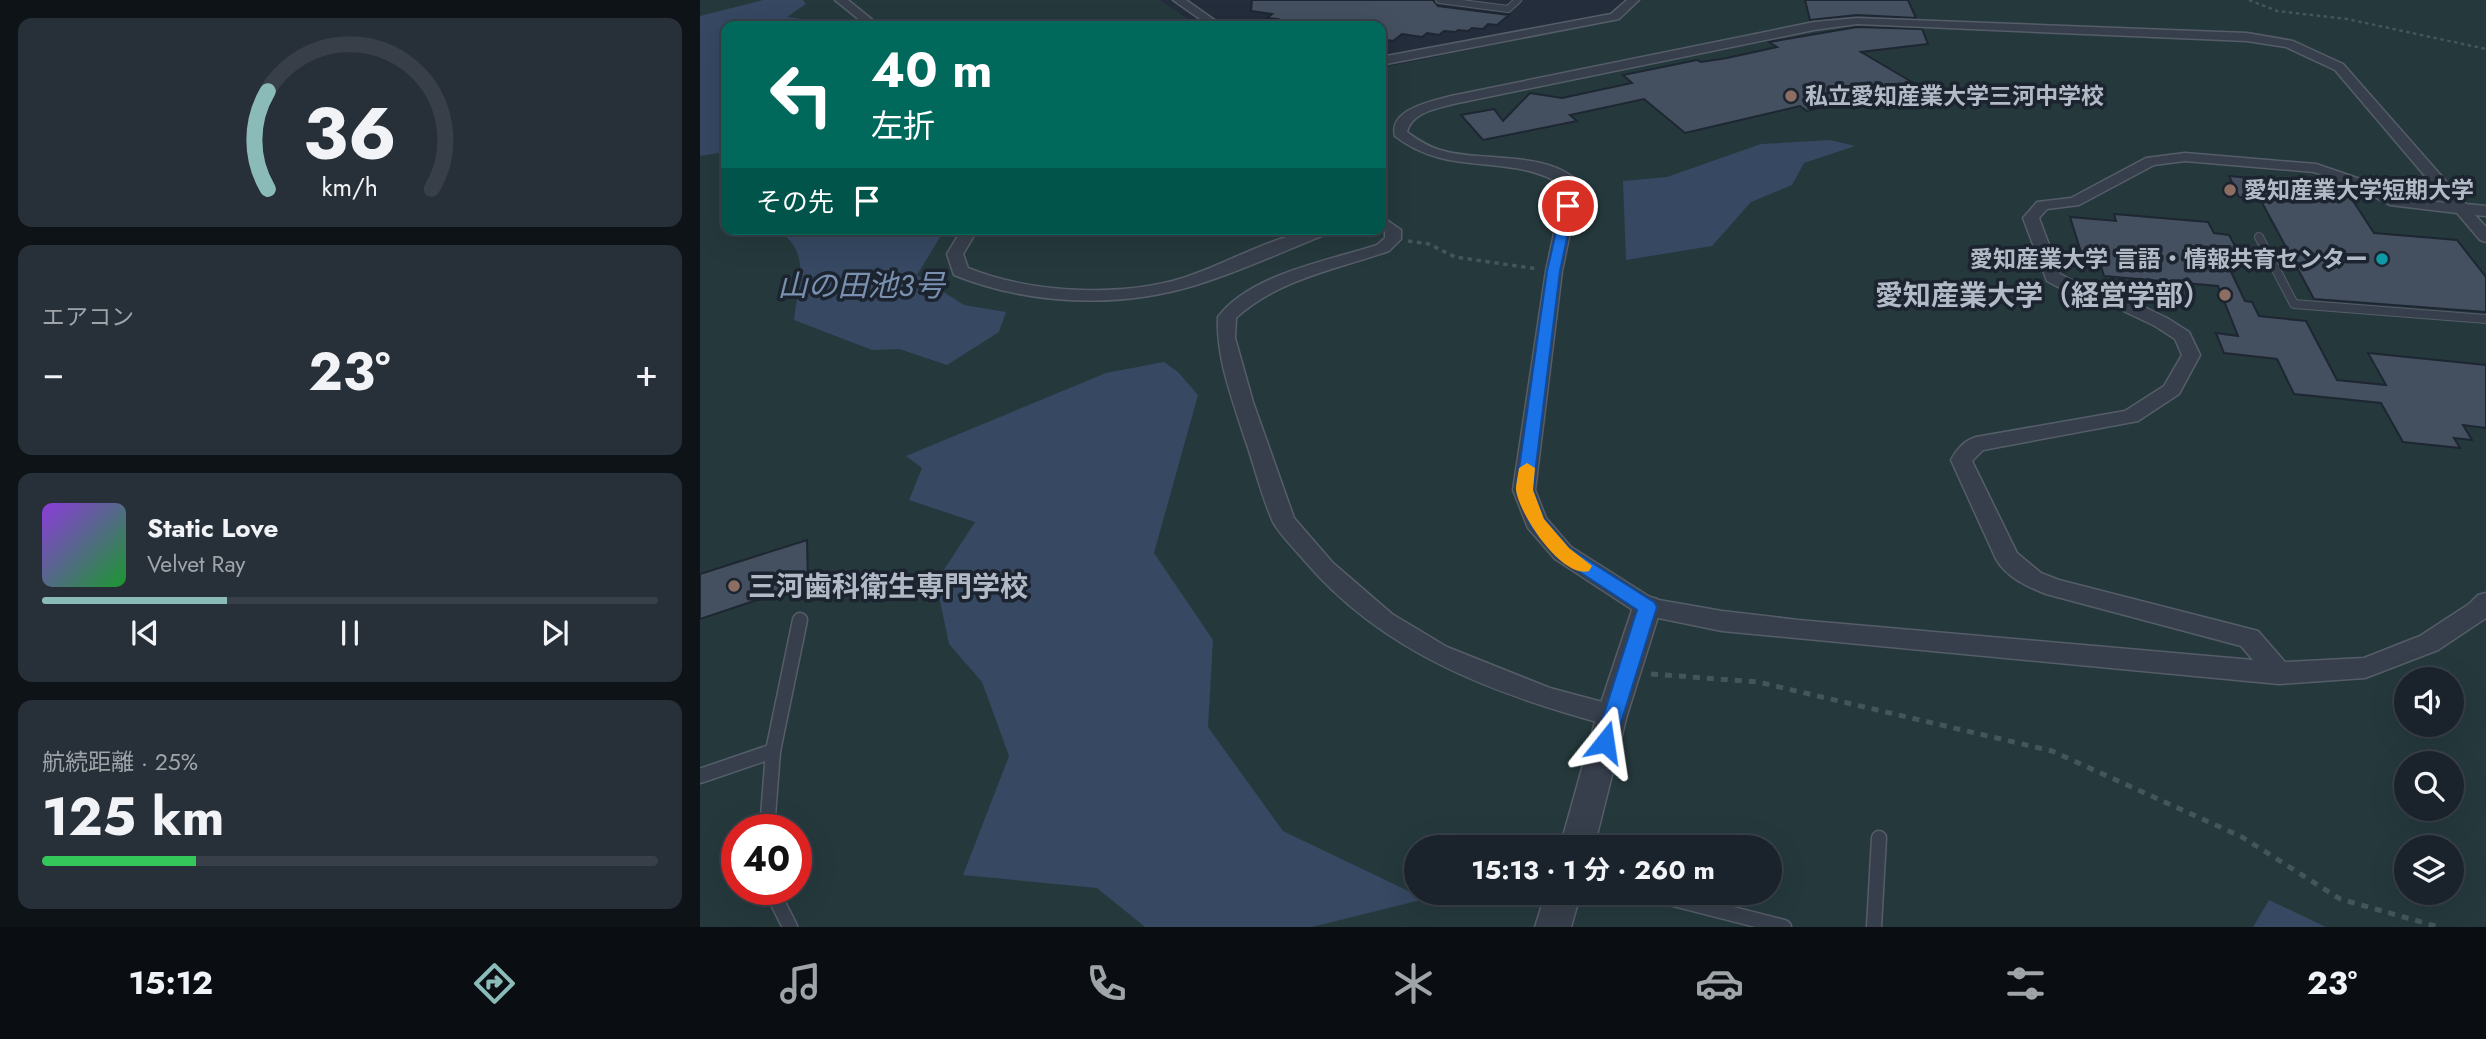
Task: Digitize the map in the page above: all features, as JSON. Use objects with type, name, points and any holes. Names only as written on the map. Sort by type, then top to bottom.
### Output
[{"type":"street","points":[[841,0],[868,21]]},
{"type":"street","points":[[1179,0],[1210,21]]},
{"type":"street","points":[[1386,60],[1615,17],[1633,0]]},
{"type":"street","points":[[2486,237],[2339,67],[2289,44],[2215,35],[1857,21],[1815,26],[1451,100],[1421,109],[1407,117],[1400,133],[1408,141],[1426,149],[1463,159],[1548,170],[1563,175],[1572,184],[1554,271],[1524,490],[1536,522],[1563,553],[1647,607],[1722,621],[1798,630],[2279,673],[2365,668],[2429,643],[2478,611],[2486,602]]},
{"type":"street","points":[[2279,673],[2249,638],[2054,588],[2033,579],[2008,559],[1961,460],[1976,444],[2131,416],[2172,390],[2191,355],[2183,336],[2161,321],[2115,300],[2079,291],[2053,277],[2031,218],[2042,205],[2074,202],[2094,194],[2144,164],[2185,157],[2316,168],[2358,183],[2395,202],[2486,211]]},
{"type":"street","points":[[966,235],[955,254],[960,271],[999,285],[1045,292],[1104,293],[1187,282],[1309,235]]},
{"type":"street","points":[[1386,235],[1383,248],[1271,285],[1247,298],[1227,317],[1226,338],[1243,402],[1284,521],[1325,569],[1383,621],[1427,648],[1547,698],[1612,715]]},
{"type":"street","points":[[1580,835],[1612,715],[1647,607]]},
{"type":"street","points":[[1553,927],[1560,905]]},
{"type":"lane","points":[[1439,0],[1508,9],[1518,0]]},
{"type":"lane","points":[[2259,237],[2294,304],[2486,319]]},
{"type":"lane","points":[[768,814],[773,751],[800,620]]},
{"type":"lane","points":[[700,776],[773,751]]},
{"type":"lane","points":[[1874,927],[1879,838]]},
{"type":"lane","points":[[779,905],[790,927]]},
{"type":"lane","points":[[1684,905],[1731,921],[1784,927]]},
{"type":"path","points":[[2249,0],[2259,7],[2286,12],[2325,14],[2486,49]]},
{"type":"path","points":[[1387,230],[1429,244],[1455,257],[1554,271]]},
{"type":"path","points":[[1626,673],[1758,682],[2052,751],[2242,837],[2340,899],[2439,927]]},
{"type":"green space","points":[[700,0],[1160,0],[1191,21],[721,21],[721,235],[1386,235],[1386,67],[1622,18],[1640,0],[2486,0],[2486,927],[700,927]]},
{"type":"water","points":[[763,0],[803,0],[806,4],[787,17],[815,21],[721,21],[721,153],[700,156],[700,16]]},
{"type":"water","points":[[1830,140],[1855,146],[1804,163],[1792,185],[1751,202],[1712,246],[1626,260],[1623,181],[1667,177],[1761,144]]},
{"type":"water","name":"山の田池３号","points":[[784,235],[941,235],[917,275],[964,305],[1006,312],[999,332],[947,365],[899,349],[872,350],[794,320],[800,270],[799,258]]},
{"type":"water","points":[[1164,362],[1178,372],[1198,395],[1154,553],[1213,640],[1208,727],[1283,831],[1404,889],[1404,904],[1312,927],[1145,927],[1097,888],[963,875],[1009,756],[982,682],[949,644],[936,582],[975,522],[909,500],[922,468],[906,456],[1106,373]]},
{"type":"water","points":[[2269,900],[2326,927],[2253,927]]},
{"type":"building","points":[[1252,0],[1433,0],[1438,6],[1509,15],[1497,25],[1488,24],[1483,29],[1444,31],[1439,35],[1427,33],[1422,37],[1402,34],[1393,41],[1386,40],[1386,21],[1274,21],[1277,19],[1267,18],[1272,14],[1251,11]]},
{"type":"building","points":[[1805,0],[1908,0],[1916,18],[1857,15],[1810,20]]},
{"type":"building","points":[[1857,27],[1922,29],[1928,44],[1861,52],[1917,85],[1807,111],[1800,106],[1685,133],[1644,99],[1570,115],[1577,121],[1483,140],[1461,115],[1494,109],[1503,121],[1530,93],[1562,98],[1632,83],[1623,75],[1697,60],[1701,62],[1727,58],[1777,47],[1769,42]]},
{"type":"building","name":"愛知産業大学 言語・情報共育センター","points":[[2229,176],[2263,179],[2266,183],[2346,190],[2374,233],[2457,240],[2486,277],[2486,312],[2314,299],[2260,199],[2239,197]]},
{"type":"building","points":[[2114,214],[2208,222],[2214,233],[2229,235],[2240,255],[2222,253],[2245,301],[2252,302],[2259,316],[2306,321],[2337,380],[2386,385],[2368,353],[2486,365],[2486,428],[2463,425],[2472,440],[2454,438],[2460,448],[2403,442],[2381,403],[2294,394],[2277,359],[2224,353],[2216,333],[2238,336],[2218,286],[2104,276],[2101,266],[2085,265],[2070,217],[2116,221]]},
{"type":"building","points":[[807,540],[808,583],[700,619],[700,574]]},
{"type":"slow traffic","points":[[1527,468],[1524,490],[1536,522],[1563,553],[1583,566]]},
{"type":"place","name":"私立愛知産業大学三河中学校","points":[[1791,96]]},
{"type":"place","name":"愛知産業大学短期大学","points":[[2230,190]]},
{"type":"place","name":"愛知産業大学 言語・情報共育センター","points":[[2382,259]]},
{"type":"place","name":"愛知産業大学（経営学部）","points":[[2225,295]]},
{"type":"place","name":"三河歯科衛生専門学校","points":[[734,586]]},
{"type":"route","points":[[1568,206],[1554,271],[1524,490],[1536,522],[1563,553],[1647,607],[1605,742]]}]
